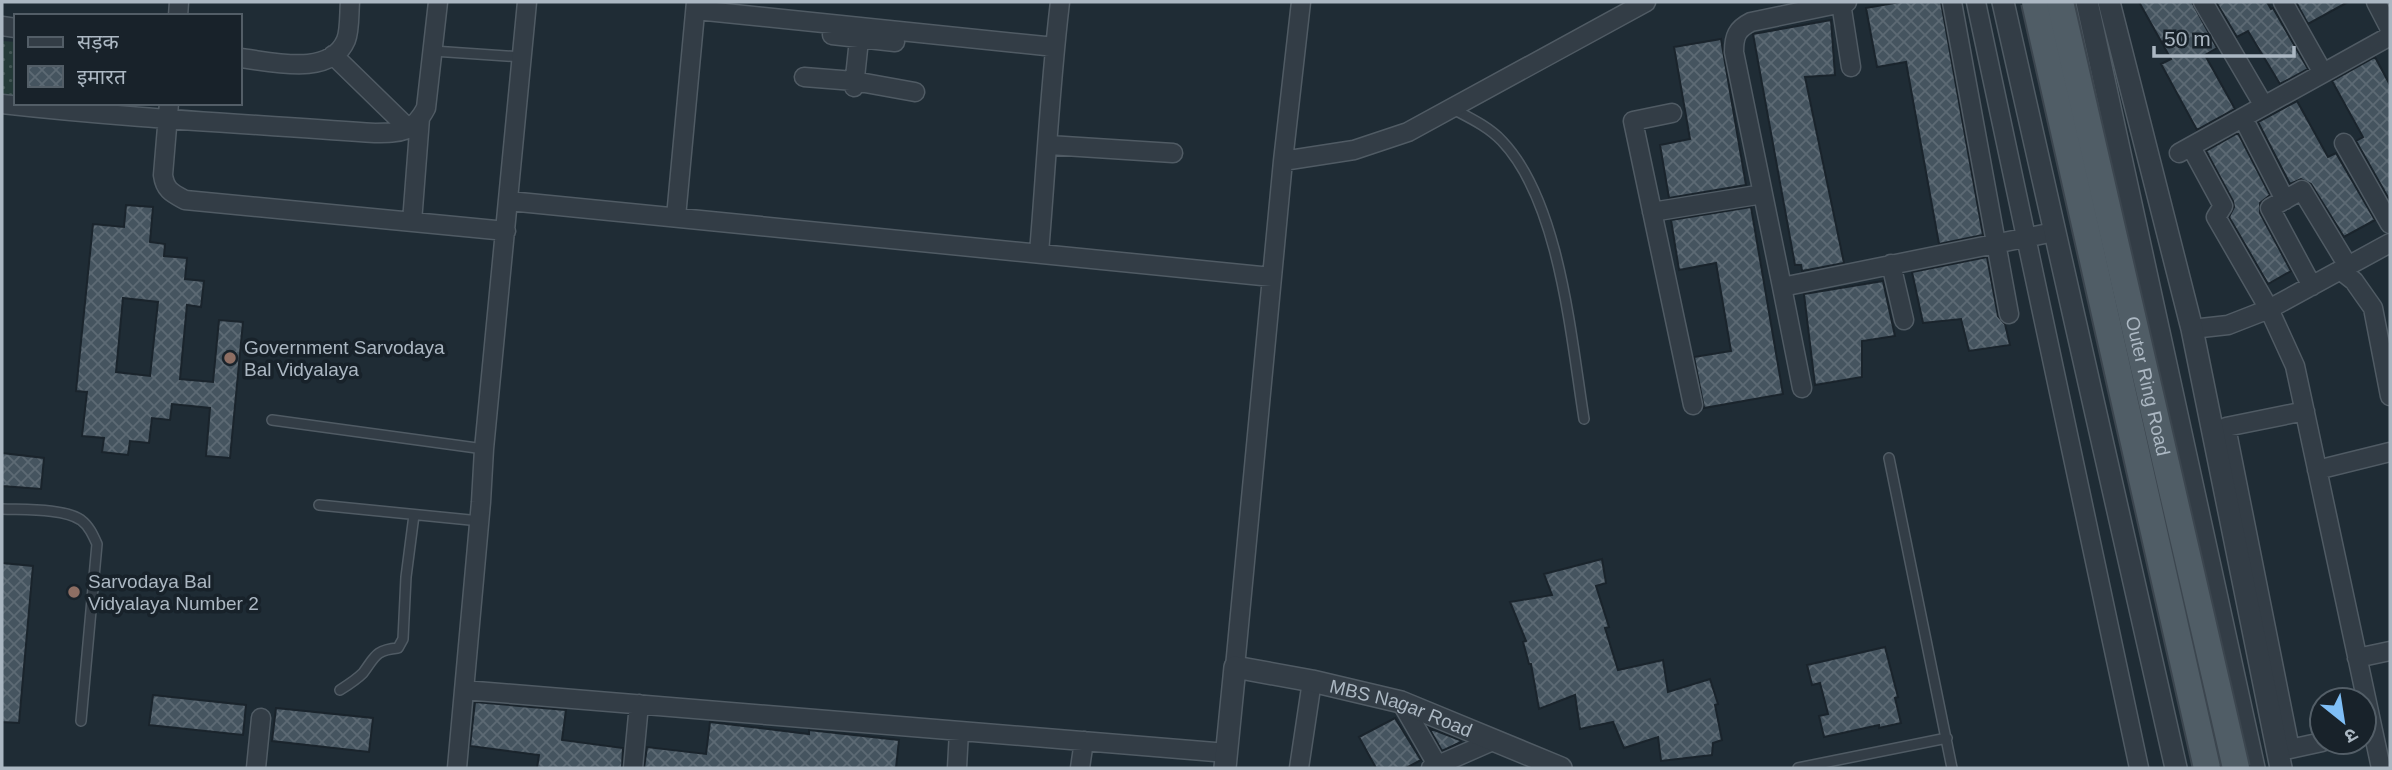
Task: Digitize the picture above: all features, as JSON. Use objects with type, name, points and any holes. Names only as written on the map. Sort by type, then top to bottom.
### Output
[{"type":"main road","name":"Outer Ring Road","points":[[2035,2],[2207,768]]},
{"type":"main road","name":"Outer Ring Road","points":[[2060,2],[2236,768]]},
{"type":"street","points":[[242,58],[317,64],[333,55],[346,41],[350,2]]},
{"type":"street","points":[[2,104],[98,115],[168,110],[395,133],[415,124],[426,108],[438,2]]},
{"type":"street","points":[[457,768],[484,449],[527,2]]},
{"type":"street","points":[[1039,253],[1060,2]]},
{"type":"street","points":[[464,690],[1084,741],[1226,761],[1283,161],[1301,2]]},
{"type":"street","points":[[1283,161],[1354,150],[1408,132],[1646,2]]},
{"type":"street","points":[[1802,388],[1734,52],[1734,39],[1739,28],[1751,22],[1844,2],[1851,67]]},
{"type":"street","points":[[1952,2],[2009,314]]},
{"type":"street","points":[[1976,2],[2139,768]]},
{"type":"street","points":[[2003,2],[2176,768]]},
{"type":"street","name":"Outer Ring Road","points":[[2087,2],[2255,768]]},
{"type":"street","points":[[2203,2],[2264,106]]},
{"type":"street","points":[[2283,2],[2323,74]]},
{"type":"street","points":[[2376,2],[2390,29]]},
{"type":"street","points":[[2114,4],[2192,329],[2281,768]]},
{"type":"street","points":[[676,217],[696,6],[926,45]]},
{"type":"street","points":[[798,30],[1055,47]]},
{"type":"street","points":[[854,84],[860,33]]},
{"type":"street","points":[[2361,686],[2295,366],[2269,309],[2216,216],[2223,206],[2185,150],[2390,36]]},
{"type":"street","points":[[333,55],[415,124]]},
{"type":"street","points":[[804,77],[915,92]]},
{"type":"street","points":[[168,110],[163,175],[165,186],[172,194],[185,200],[506,231]]},
{"type":"street","points":[[1672,113],[1633,121],[1693,405]]},
{"type":"street","points":[[2243,118],[2285,200]]},
{"type":"street","points":[[412,222],[415,124]]},
{"type":"street","points":[[2344,143],[2390,224]]},
{"type":"street","points":[[1049,145],[1173,153]]},
{"type":"street","points":[[2312,286],[2270,208],[2302,190],[2344,268],[2381,307],[2390,396]]},
{"type":"street","points":[[1652,212],[1763,194]]},
{"type":"street","points":[[509,201],[1272,277]]},
{"type":"street","points":[[1782,286],[2054,232]]},
{"type":"street","points":[[2192,329],[2228,325],[2269,309],[2390,243]]},
{"type":"street","points":[[1891,264],[1904,320]]},
{"type":"street","points":[[2305,411],[2226,427],[2290,748],[2308,745]]},
{"type":"street","points":[[2317,470],[2390,452]]},
{"type":"street","points":[[2357,658],[2390,651]]},
{"type":"street","name":"MBS Nagar Road","points":[[1235,667],[1312,681],[1401,702],[1561,768]]},
{"type":"street","points":[[1299,768],[1312,681]]},
{"type":"street","points":[[2163,709],[2237,694]]},
{"type":"street","points":[[1401,702],[1436,767],[1495,740]]},
{"type":"street","points":[[633,768],[639,704]]},
{"type":"street","points":[[256,768],[261,718]]},
{"type":"street","points":[[957,768],[959,731]]},
{"type":"street","points":[[1080,768],[1084,741]]},
{"type":"lane","points":[[433,51],[522,57]]},
{"type":"lane","points":[[1453,109],[1478,122],[1500,139],[1525,173],[1545,220],[1558,261],[1584,419]]},
{"type":"lane","points":[[272,420],[484,449]]},
{"type":"lane","points":[[1889,458],[1952,768]]},
{"type":"lane","points":[[319,505],[480,521]]},
{"type":"lane","points":[[2,509],[56,512],[80,519],[91,530],[97,544],[81,721]]},
{"type":"lane","points":[[340,690],[363,672],[373,657],[386,649],[398,648],[403,639],[405,577],[414,515]]},
{"type":"lane","points":[[1798,768],[1947,738]]},
{"type":"green space","points":[[2,41],[14,42],[14,98],[2,97]]},
{"type":"building","points":[[1900,2],[1941,2],[1983,235],[1939,244],[1906,62],[1877,67],[1866,8]]},
{"type":"building","points":[[2139,2],[2192,2],[2217,48],[2205,55],[2235,109],[2197,130],[2161,64],[2171,59]]},
{"type":"building","points":[[2216,2],[2267,2],[2308,69],[2280,84],[2248,31],[2237,37]]},
{"type":"building","points":[[2296,2],[2348,2],[2308,24]]},
{"type":"building","points":[[1831,20],[1835,75],[1805,77],[1844,263],[1802,271],[1801,265],[1795,265],[1753,34]]},
{"type":"building","points":[[1721,39],[1746,185],[1669,198],[1660,145],[1690,139],[1674,47]]},
{"type":"building","points":[[2375,57],[2390,85],[2390,201],[2356,141],[2363,137],[2332,81]]},
{"type":"building","points":[[2297,101],[2328,157],[2336,153],[2375,220],[2344,237],[2311,184],[2301,179],[2290,184],[2258,122]]},
{"type":"building","points":[[2238,133],[2270,195],[2260,203],[2260,213],[2291,271],[2268,284],[2229,217],[2234,207],[2233,201],[2206,151]]},
{"type":"building","points":[[126,205],[153,207],[150,242],[165,244],[164,256],[187,258],[185,279],[204,281],[201,307],[187,305],[180,379],[213,382],[219,320],[243,322],[230,458],[206,456],[210,408],[172,404],[170,420],[152,418],[149,443],[130,441],[128,455],[102,452],[104,438],[82,436],[87,392],[76,391],[93,224],[124,227]],"holes":[[[123,298],[158,302],[150,376],[116,372]]]},
{"type":"building","points":[[1751,207],[1783,394],[1704,408],[1694,357],[1731,351],[1716,263],[1679,270],[1671,220]]},
{"type":"building","points":[[1987,257],[1998,316],[2005,324],[2010,345],[1969,351],[1961,319],[1923,323],[1912,272]]},
{"type":"building","points":[[1883,281],[1895,336],[1862,341],[1862,377],[1815,385],[1804,294]]},
{"type":"building","points":[[2,453],[44,458],[41,489],[2,486]]},
{"type":"building","points":[[1602,559],[1606,583],[1596,586],[1609,627],[1605,628],[1618,670],[1663,660],[1668,692],[1710,679],[1718,704],[1715,705],[1722,740],[1713,743],[1712,755],[1661,761],[1658,737],[1624,748],[1613,722],[1580,729],[1575,695],[1539,709],[1531,664],[1523,642],[1526,641],[1510,602],[1552,595],[1544,574]]},
{"type":"building","points":[[2,563],[33,566],[19,723],[2,722]]},
{"type":"building","points":[[1885,647],[1898,697],[1895,698],[1901,723],[1824,737],[1819,716],[1828,714],[1820,683],[1812,685],[1807,665]]},
{"type":"building","points":[[153,695],[246,705],[243,735],[149,725]]},
{"type":"building","points":[[475,702],[566,710],[562,740],[623,748],[622,768],[537,768],[539,755],[470,746]]},
{"type":"building","points":[[276,708],[373,718],[369,752],[272,741]]},
{"type":"building","points":[[1395,718],[1421,760],[1406,768],[1376,768],[1359,737]]},
{"type":"building","points":[[710,722],[809,734],[809,730],[899,740],[896,768],[644,768],[647,747],[706,754]]},
{"type":"building","points":[[1429,728],[1460,740],[1461,742],[1442,751]]},
{"type":"place","name":"Government Sarvodaya Bal Vidyalaya","points":[[230,358]]},
{"type":"place","name":"Sarvodaya Bal Vidyalaya Number 2","points":[[74,592]]}]
